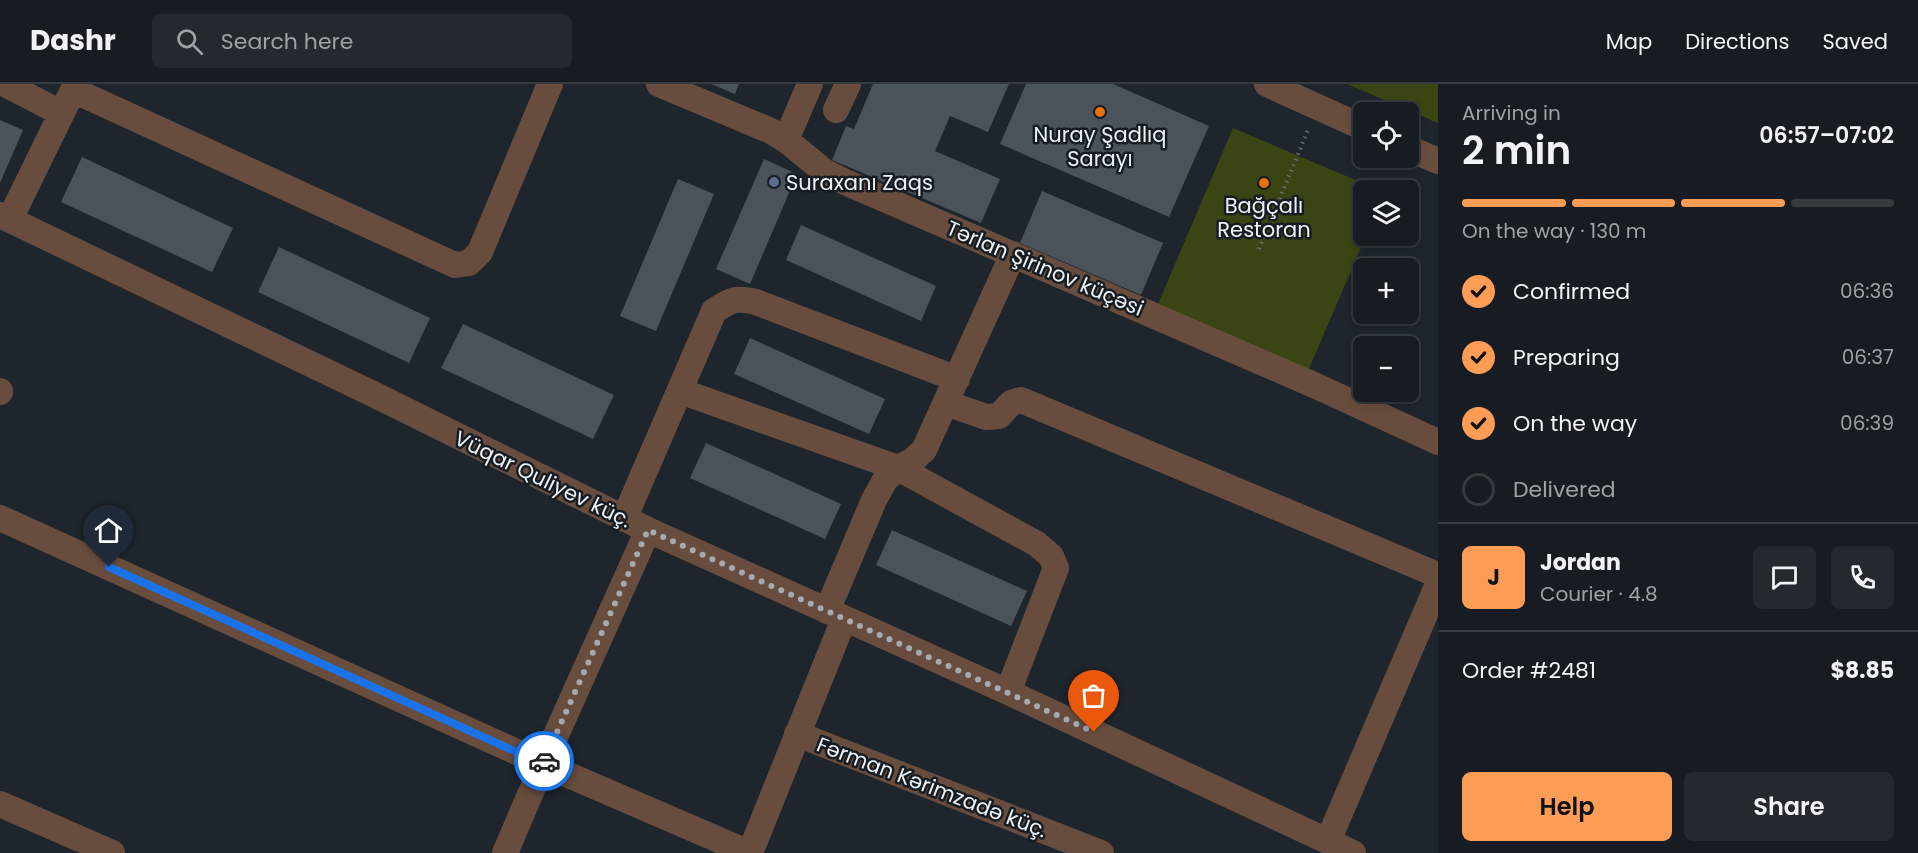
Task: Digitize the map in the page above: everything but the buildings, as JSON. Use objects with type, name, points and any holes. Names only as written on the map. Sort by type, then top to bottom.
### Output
[{"type":"street","points":[[5,84],[61,113]]},
{"type":"street","points":[[5,217],[74,87],[455,265],[469,263],[480,252],[550,84]]},
{"type":"street","name":"Tərlan Şirinov küçəsi","points":[[659,84],[758,124],[786,140],[816,165],[845,182],[1314,384],[1438,442]]},
{"type":"street","points":[[786,140],[810,84]]},
{"type":"street","points":[[836,110],[848,84]]},
{"type":"street","points":[[1267,84],[1353,123]]},
{"type":"street","points":[[1419,153],[1438,161]]},
{"type":"street","name":"Vüqar Quliyev küç.","points":[[5,217],[371,393],[624,519],[1008,692],[1353,853]]},
{"type":"street","points":[[0,518],[543,764],[749,853],[797,734],[874,500],[885,480],[924,450],[1013,254]]},
{"type":"street","points":[[624,519],[714,311],[727,302],[738,298],[756,302],[957,379]]},
{"type":"street","points":[[680,391],[898,468],[1037,544],[1051,556],[1056,568],[1008,692]]},
{"type":"street","points":[[946,404],[986,417],[999,416],[1011,403],[1021,400],[1438,575]]},
{"type":"street","points":[[505,853],[648,530]]},
{"type":"street","points":[[1328,841],[1438,584]]},
{"type":"street","name":"Fərman Kərimzadə küç.","points":[[797,734],[1101,853]]},
{"type":"street","points":[[0,804],[112,853]]},
{"type":"path","points":[[1259,249],[1318,107]]},
{"type":"green space","points":[[1347,84],[1438,84],[1438,123],[1419,115],[1419,102],[1389,102]]},
{"type":"green space","points":[[1233,128],[1355,180],[1353,180],[1353,246],[1362,246],[1357,258],[1353,258],[1353,266],[1308,371],[1158,304]]},
{"type":"way so far","points":[[544,761],[648,530],[1094,732]]},
{"type":"place","name":"Nuray Şadlıq Sarayı","points":[[1100,112]]},
{"type":"place","name":"Suraxanı Zaqs","points":[[774,182]]},
{"type":"place","name":"Bağçalı Restoran","points":[[1264,183]]},
{"type":"route","points":[[109,567],[543,764],[544,761]]}]
